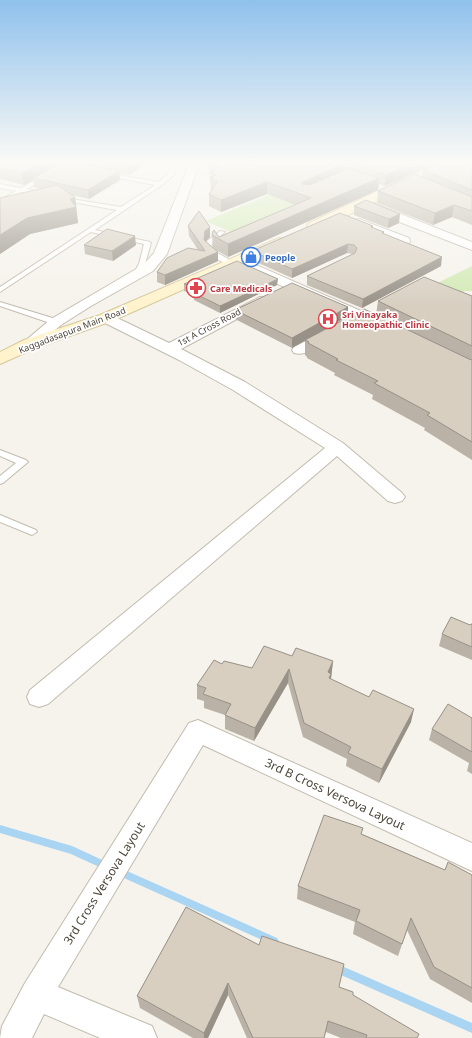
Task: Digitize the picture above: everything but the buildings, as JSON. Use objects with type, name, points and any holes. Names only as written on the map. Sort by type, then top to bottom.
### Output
[{"type":"main road","points":[[303,231],[349,210]]},
{"type":"main road","name":"Kaggadasapura Main Road","points":[[0,359],[30,344],[106,318],[288,238]]},
{"type":"street","points":[[30,344],[56,322],[148,268],[160,254],[177,210]]},
{"type":"street","points":[[381,210],[472,246]]},
{"type":"street","points":[[339,215],[404,241]]},
{"type":"street","points":[[234,262],[292,285],[396,333]]},
{"type":"street","name":"1st A Cross Road","points":[[169,349],[230,315],[306,278]]},
{"type":"street","points":[[300,350],[376,308]]},
{"type":"street","points":[[106,318],[239,386],[338,447],[395,497]]},
{"type":"street","points":[[39,697],[338,447]]},
{"type":"street","name":"3rd Cross Versova Layout","points":[[14,1038],[36,994],[198,731]]},
{"type":"street","name":"3rd B Cross Versova Layout","points":[[198,731],[472,857]]},
{"type":"street","points":[[36,994],[140,1038]]},
{"type":"lane","points":[[0,290],[118,210]]},
{"type":"lane","points":[[89,230],[148,243],[142,264],[134,276]]},
{"type":"lane","points":[[222,232],[209,242],[208,249],[212,253],[234,262]]},
{"type":"lane","points":[[0,304],[56,322]]},
{"type":"lane","points":[[0,453],[23,462],[0,481]]},
{"type":"lane","points":[[0,518],[32,532]]},
{"type":"green space","points":[[232,210],[308,210],[244,238],[206,221]]},
{"type":"green space","points":[[472,266],[472,291],[465,291],[449,298],[427,288]]},
{"type":"waterway","points":[[0,829],[72,850],[108,867]]},
{"type":"waterway","points":[[118,871],[274,941]]},
{"type":"waterway","points":[[335,968],[472,1028]]},
{"type":"place","name":"People","points":[[251,257]]},
{"type":"place","name":"Care Medicals","points":[[196,288]]},
{"type":"place","name":"Sri Vinayaka Homeopathic Clinic","points":[[328,319]]}]
